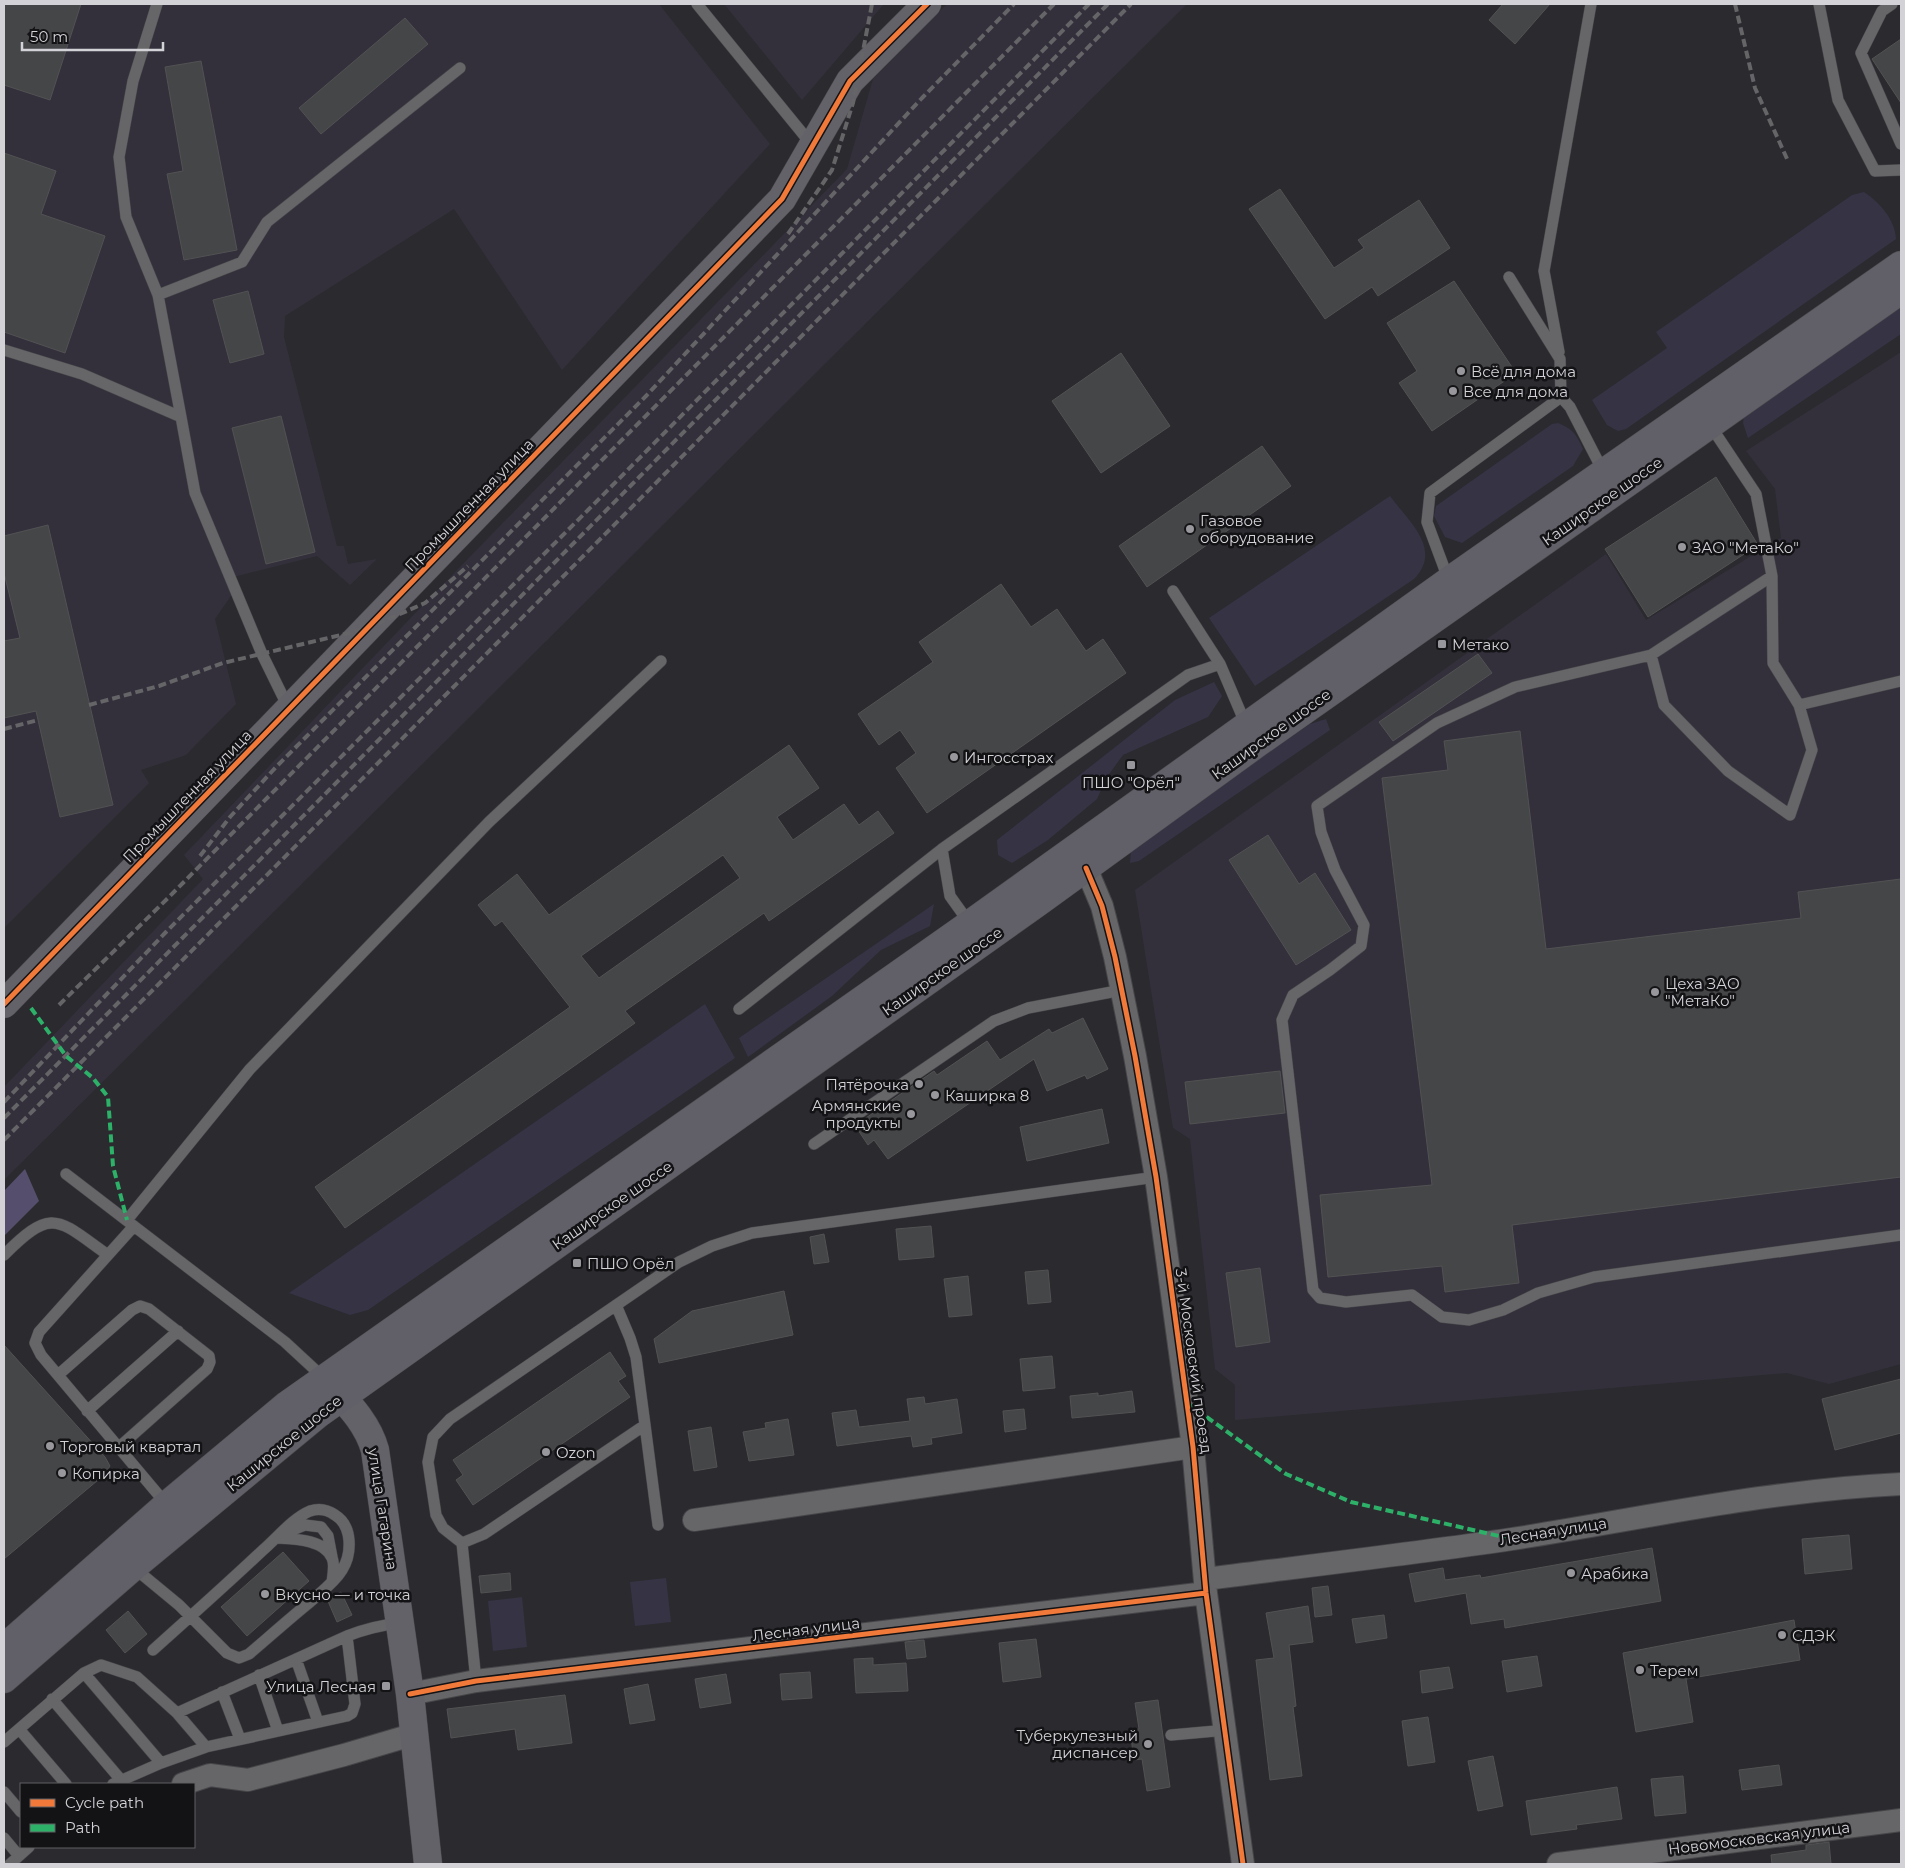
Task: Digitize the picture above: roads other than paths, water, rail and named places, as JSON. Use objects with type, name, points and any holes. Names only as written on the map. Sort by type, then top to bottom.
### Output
[{"type":"main road","name":"Каширское шоссе","points":[[4,1680],[133,1567],[291,1435],[333,1388],[1246,725],[1901,265]]},
{"type":"main road","name":"Каширское шоссе","points":[[4,1648],[167,1505],[274,1415],[333,1388],[1086,868],[1259,742],[1901,290]]},
{"type":"street","name":"Промышленная улица","points":[[4,1004],[782,199],[850,81],[927,4]]},
{"type":"street","name":"3-й Московский проезд","points":[[1086,868],[1102,906],[1122,990],[1156,1177],[1193,1448],[1206,1586],[1227,1730],[1243,1864]]},
{"type":"street","name":"улица Гагарина","points":[[333,1388],[366,1426],[375,1450],[410,1694],[428,1864]]},
{"type":"street","points":[[694,1520],[1193,1448]]},
{"type":"street","name":"Лесная улица","points":[[410,1694],[476,1681],[1206,1586],[1793,1494],[1901,1484]]},
{"type":"street","points":[[186,1783],[210,1775],[248,1780],[344,1756],[415,1734]]},
{"type":"street","name":"Новомосковская улица","points":[[1558,1864],[1901,1820]]},
{"type":"lane","points":[[157,4],[133,81],[119,157],[126,217],[158,295],[195,493],[262,654],[289,709]]},
{"type":"lane","points":[[697,4],[812,145]]},
{"type":"lane","points":[[1590,4],[1544,271],[1560,359],[1561,397],[1570,407],[1604,473]]},
{"type":"lane","points":[[1819,4],[1838,100],[1875,171],[1901,170]]},
{"type":"lane","points":[[1892,4],[1882,11],[1861,53],[1901,144]]},
{"type":"lane","points":[[158,295],[242,262],[267,222],[460,68]]},
{"type":"lane","points":[[1509,277],[1560,359]]},
{"type":"lane","points":[[4,350],[82,374],[181,417]]},
{"type":"lane","points":[[1449,581],[1427,522],[1430,494],[1561,397]]},
{"type":"lane","points":[[1651,655],[1664,705],[1728,771],[1790,815],[1812,750],[1799,705],[1773,663],[1772,576],[1756,494],[1710,425]]},
{"type":"lane","points":[[1772,576],[1651,655],[1515,687],[1438,723],[1317,806],[1321,832],[1335,870],[1364,925],[1361,946],[1293,995],[1282,1020],[1313,1290],[1320,1298],[1346,1302],[1412,1296],[1442,1317],[1469,1320],[1503,1310],[1538,1293],[1594,1277],[1901,1235]]},
{"type":"lane","points":[[1173,591],[1220,664],[1246,725]]},
{"type":"lane","points":[[167,1505],[38,1351],[37,1336],[108,1255],[257,1062],[490,822],[661,661]]},
{"type":"lane","points":[[739,1009],[942,849],[1188,675],[1220,664]]},
{"type":"lane","points":[[1799,705],[1901,681]]},
{"type":"lane","points":[[942,849],[950,896],[970,924]]},
{"type":"lane","points":[[814,1144],[994,1021],[1028,1008],[1122,990]]},
{"type":"lane","name":"улица Гагарина","points":[[66,1174],[285,1342],[333,1388]]},
{"type":"lane","points":[[476,1681],[462,1543],[443,1528],[435,1508],[428,1456],[436,1433],[458,1413],[679,1262],[712,1246],[752,1232],[1156,1177]]},
{"type":"lane","points":[[4,1255],[27,1232],[38,1225],[50,1222],[61,1224],[72,1230],[108,1255]]},
{"type":"lane","points":[[616,1305],[633,1347],[658,1525]]},
{"type":"lane","points":[[58,1375],[137,1307],[143,1306],[178,1330],[206,1353],[210,1360],[209,1367],[118,1448]]},
{"type":"lane","points":[[87,1411],[178,1330]]},
{"type":"lane","points":[[462,1543],[484,1534],[645,1425]]},
{"type":"lane","points":[[133,1567],[155,1583],[190,1616],[230,1656],[243,1658],[332,1582],[342,1570],[349,1549],[348,1534],[339,1517],[328,1511],[312,1510],[303,1515],[190,1616],[153,1650]]},
{"type":"lane","points":[[277,1538],[305,1525],[316,1525],[325,1530],[332,1557],[332,1582]]},
{"type":"lane","points":[[277,1538],[315,1544],[332,1557]]},
{"type":"lane","points":[[177,1713],[347,1636],[372,1627],[400,1623]]},
{"type":"lane","points":[[52,1699],[117,1782],[161,1763],[206,1747],[347,1716],[355,1707],[347,1636]]},
{"type":"lane","points":[[296,1659],[318,1722]]},
{"type":"lane","points":[[4,1742],[84,1673],[101,1665],[128,1673],[147,1684],[177,1713],[206,1747]]},
{"type":"lane","points":[[84,1673],[161,1763]]},
{"type":"lane","points":[[258,1675],[278,1731]]},
{"type":"lane","points":[[222,1692],[240,1739]]},
{"type":"lane","points":[[19,1729],[65,1783]]},
{"type":"lane","points":[[1171,1735],[1227,1730]]},
{"type":"lane","points":[[4,1792],[20,1811]]},
{"type":"lane","points":[[4,1838],[19,1856]]},
{"type":"lane","points":[[10,1864],[28,1848]]},
{"type":"railway","points":[[788,234],[832,170],[853,103],[872,4]]},
{"type":"railway","points":[[200,856],[230,817],[277,766],[647,395],[922,98],[1014,4]]},
{"type":"railway","points":[[59,1005],[170,896],[1054,4]]},
{"type":"railway","points":[[4,1102],[166,932],[592,506],[1089,4]]},
{"type":"railway","points":[[4,1118],[1108,4]]},
{"type":"railway","points":[[4,1140],[1131,4]]},
{"type":"railway","points":[[1735,4],[1755,88],[1788,161]]},
{"type":"railway","points":[[89,705],[159,686],[223,663],[366,629],[425,603],[468,566]]},
{"type":"railway","points":[[4,729],[38,720]]},
{"type":"place","name":"Всё для дома","points":[[1461,371]]},
{"type":"place","name":"Все для дома","points":[[1453,391]]},
{"type":"place","name":"Газовое оборудование","points":[[1190,529]]},
{"type":"place","name":"ЗАО \"МетаКо\"","points":[[1682,547]]},
{"type":"place","name":"Метако","points":[[1442,644]]},
{"type":"place","name":"Ингосстрах","points":[[954,757]]},
{"type":"place","name":"ПШО \"Орёл\"","points":[[1131,765]]},
{"type":"place","name":"Цеха ЗАО \"МетаКо\"","points":[[1655,992]]},
{"type":"place","name":"Пятёрочка","points":[[919,1084]]},
{"type":"place","name":"Каширка 8","points":[[935,1095]]},
{"type":"place","name":"Армянские продукты","points":[[911,1114]]},
{"type":"place","name":"ПШО Орёл","points":[[577,1263]]},
{"type":"place","name":"Торговый квартал","points":[[50,1446]]},
{"type":"place","name":"Ozon","points":[[546,1452]]},
{"type":"place","name":"Копирка","points":[[62,1473]]},
{"type":"place","name":"Арабика","points":[[1571,1573]]},
{"type":"place","name":"Вкусно — и точка","points":[[265,1594]]},
{"type":"place","name":"СДЭК","points":[[1782,1635]]},
{"type":"place","name":"Терем","points":[[1640,1670]]},
{"type":"place","name":"Улица Лесная","points":[[386,1686]]},
{"type":"place","name":"Туберкулезный диспансер","points":[[1148,1744]]}]
